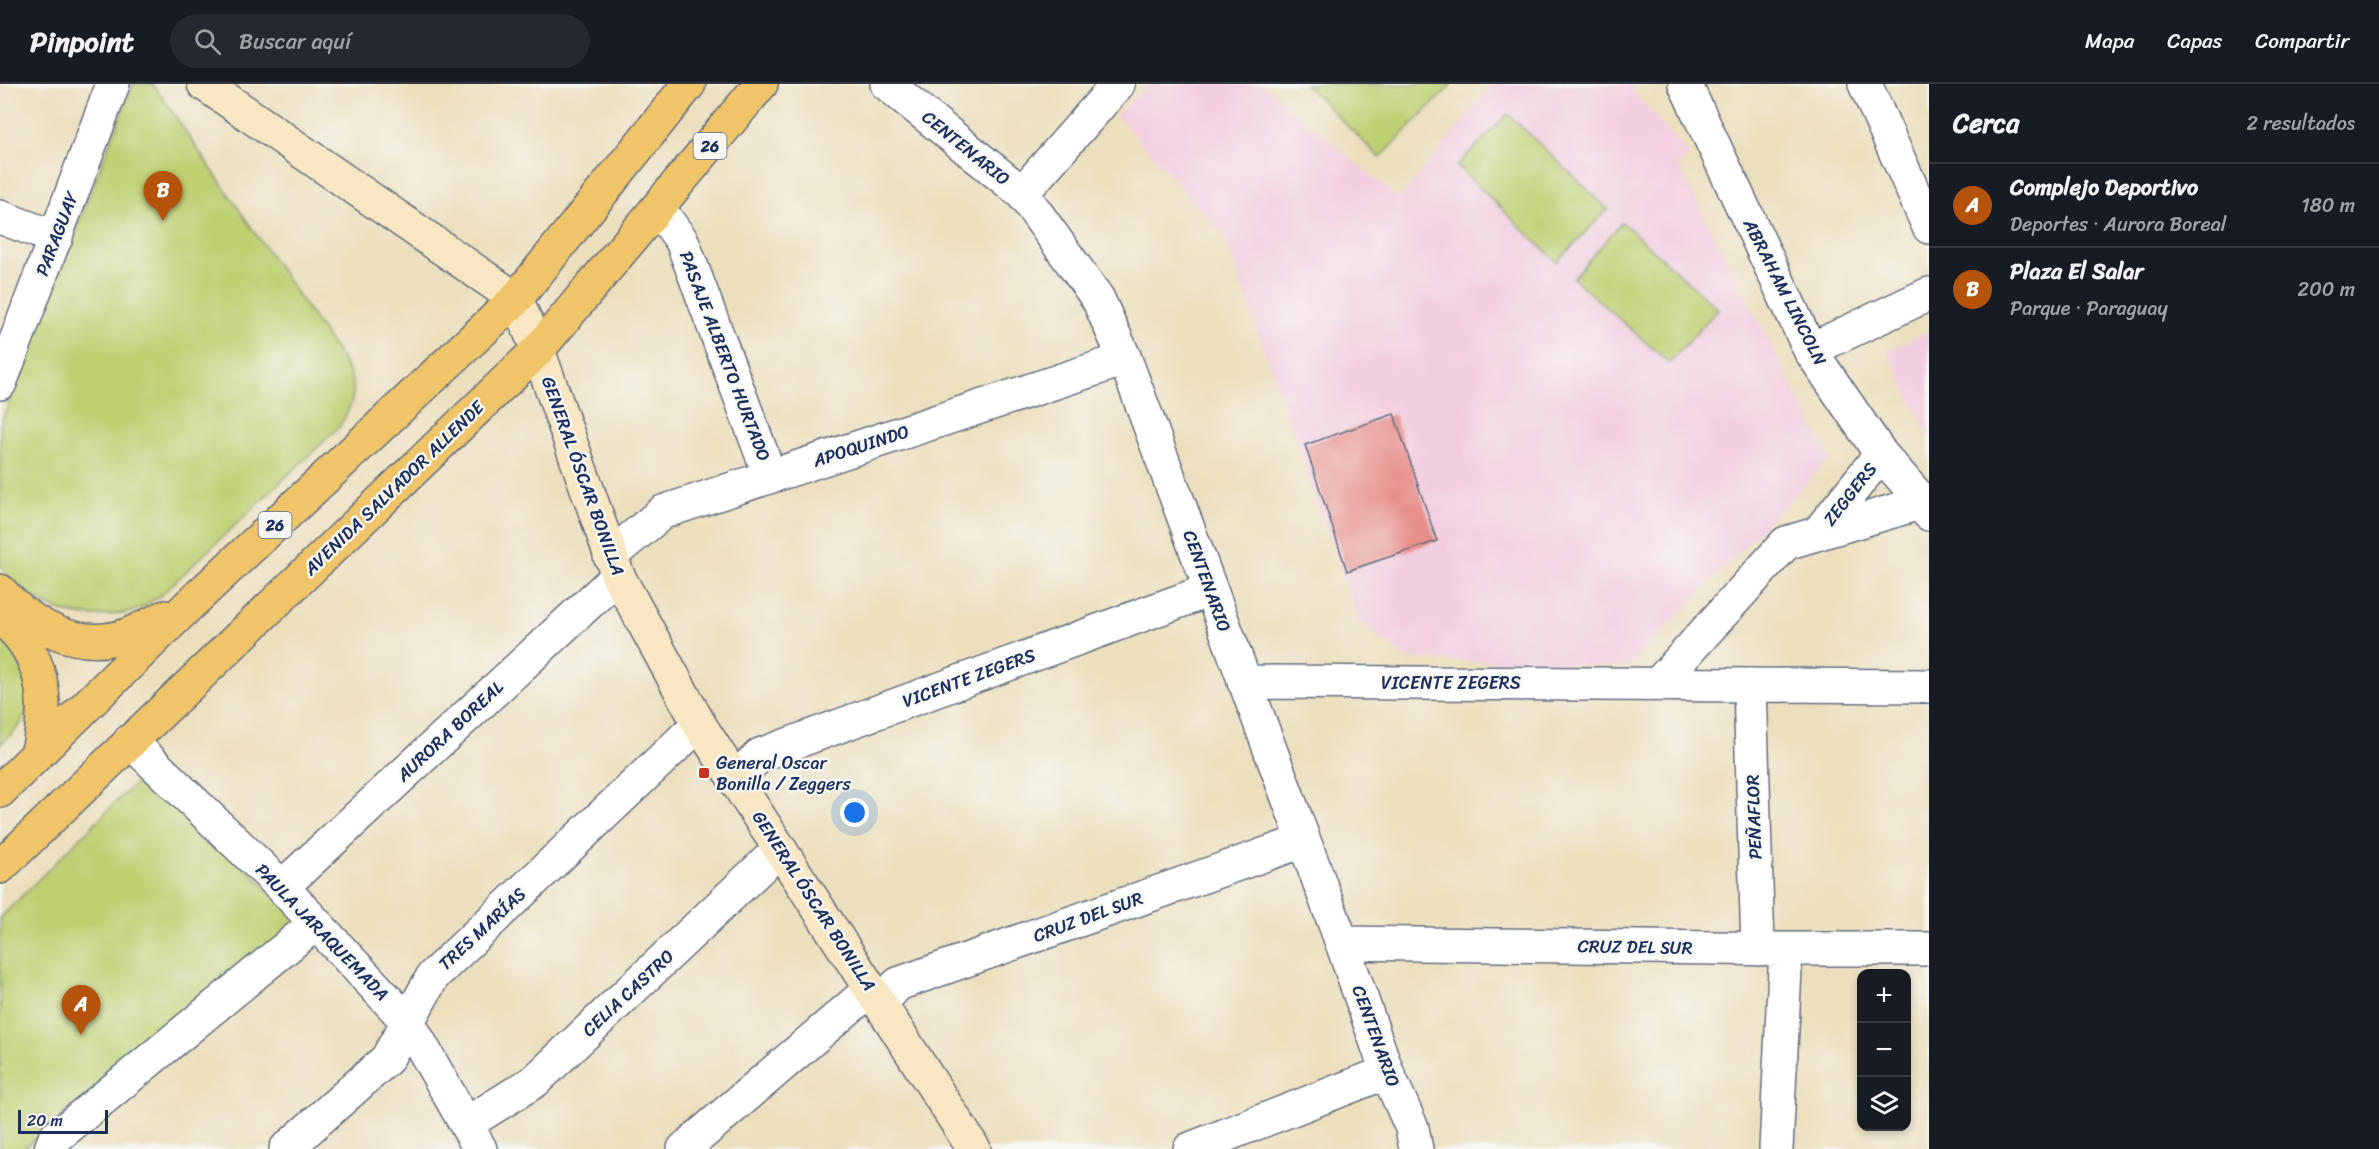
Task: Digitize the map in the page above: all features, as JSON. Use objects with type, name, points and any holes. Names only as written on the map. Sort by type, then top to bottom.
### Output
[{"type":"highway","name":"AVENIDA SALVADOR ALLENDE","points":[[0,867],[538,350],[762,84]]},
{"type":"highway","name":"26","points":[[0,791],[188,606],[516,299],[678,88]]},
{"type":"highway","points":[[0,591],[10,602],[48,629],[71,639],[98,641],[126,635],[188,606]]},
{"type":"highway","points":[[0,618],[21,637],[38,671],[43,690],[44,710],[43,732],[37,754]]},
{"type":"main road","points":[[204,84],[516,299]]},
{"type":"main road","name":"GENERAL ÓSCAR BONILLA","points":[[516,299],[538,350],[614,566],[699,724],[974,1149]]},
{"type":"street","name":"PARAGUAY","points":[[0,383],[113,84]]},
{"type":"street","name":"CENTENARIO","points":[[887,84],[1022,193],[1098,299],[1125,359],[1342,942],[1387,1072],[1412,1128],[1416,1149]]},
{"type":"street","points":[[1022,193],[1119,84]]},
{"type":"street","name":"ABRAHAM LINCOLN","points":[[1685,84],[1810,350],[1881,454],[1926,508]]},
{"type":"street","points":[[1865,84],[1929,226]]},
{"type":"street","name":"PASAJE ALBERTO HURTADO","points":[[658,208],[682,241],[770,476]]},
{"type":"street","points":[[0,217],[56,238]]},
{"type":"street","points":[[1810,350],[1929,294]]},
{"type":"street","name":"APOQUINDO","points":[[614,566],[663,512],[1125,359]]},
{"type":"street","name":"ZEGGERS","points":[[1818,533],[1881,454]]},
{"type":"street","points":[[1658,684],[1785,543],[1926,508]]},
{"type":"street","name":"AURORA BOREAL","points":[[282,887],[614,566]]},
{"type":"street","name":"VICENTE ZEGERS","points":[[735,779],[760,755],[1210,590]]},
{"type":"street","name":"VICENTE ZEGERS","points":[[1245,682],[1929,686]]},
{"type":"street","name":"PEÑAFLOR","points":[[1750,685],[1772,949],[1776,1149]]},
{"type":"street","name":"TRES MARÍAS","points":[[286,1149],[387,1059],[433,976],[699,724]]},
{"type":"street","name":"PAULA JARAQUEMADA","points":[[130,741],[282,887],[408,1022],[473,1137]]},
{"type":"street","name":"CRUZ DEL SUR","points":[[684,1149],[876,996],[898,984],[1303,840]]},
{"type":"street","name":"CELIA CASTRO","points":[[473,1137],[780,849]]},
{"type":"street","points":[[51,1149],[55,1138],[315,924]]},
{"type":"street","name":"CRUZ DEL SUR","points":[[1342,942],[1772,949],[1929,949]]},
{"type":"street","points":[[1190,1149],[1387,1072]]},
{"type":"shaded area","points":[[1149,84],[1262,84],[1399,199],[1493,84],[1636,84],[1632,90],[1690,155],[1678,165],[1830,459],[1628,667],[1409,659],[1359,622],[1224,235],[1116,115]]},
{"type":"shaded area","points":[[1929,331],[1929,437],[1887,350]]},
{"type":"green space","points":[[133,84],[153,84],[341,358],[351,377],[353,392],[340,426],[160,596],[132,611],[104,616],[84,615],[69,613],[44,604],[22,588],[0,567],[0,425]]},
{"type":"green space","points":[[1305,84],[1452,84],[1380,158]]},
{"type":"green space","points":[[1508,114],[1608,209],[1557,262],[1457,166]]},
{"type":"green space","points":[[1622,222],[1718,309],[1669,363],[1573,278]]},
{"type":"green space","points":[[0,636],[13,652],[23,672],[28,703],[22,722],[0,745]]},
{"type":"green space","points":[[134,784],[169,793],[300,921],[22,1149],[0,1149],[0,918]]},
{"type":"building","points":[[1394,414],[1437,541],[1347,571],[1305,445]]},
{"type":"place","name":"Plaza El Salar","points":[[163,221]]},
{"type":"place","name":"General Oscar Bonilla / Zeggers","points":[[704,773]]},
{"type":"place","name":"Complejo Deportivo","points":[[81,1035]]}]
